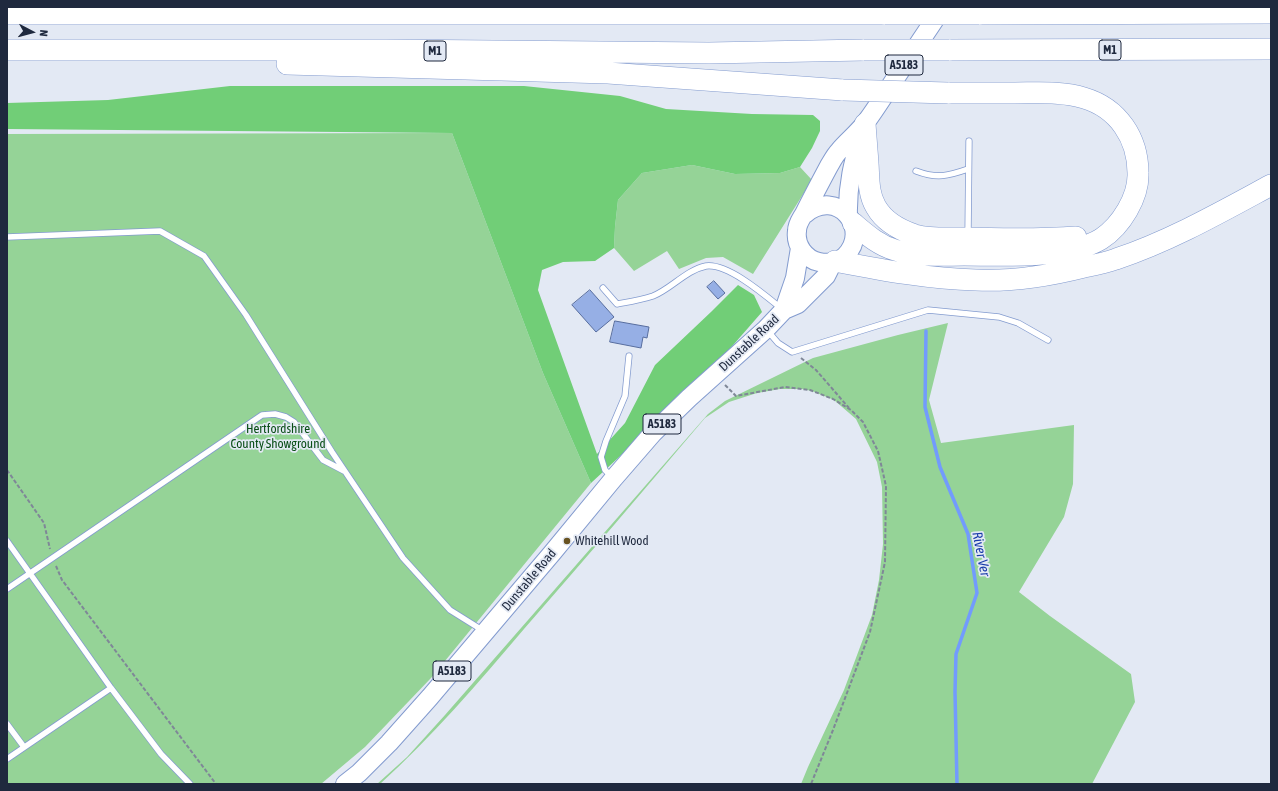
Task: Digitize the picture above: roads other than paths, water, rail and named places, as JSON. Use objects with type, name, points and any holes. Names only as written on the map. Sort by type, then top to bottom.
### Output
[{"type":"highway","points":[[36,15],[112,7]]},
{"type":"highway","points":[[7,14],[1271,13]]},
{"type":"highway","name":"M1","points":[[7,50],[386,50],[709,53],[864,50],[1271,49]]},
{"type":"highway","points":[[7,50],[237,62],[608,73],[843,90],[1068,95],[1084,98],[1111,112],[1122,123],[1132,141],[1138,161],[1138,176],[1135,191],[1129,206],[1113,229],[1101,239],[1088,245],[1055,252],[1012,255],[913,254],[894,250],[875,242],[850,219]]},
{"type":"highway","points":[[865,124],[869,188],[871,197],[880,214],[889,222],[915,235],[935,238],[1022,239],[1099,234],[1113,229]]},
{"type":"highway","points":[[834,262],[944,279],[1004,280],[1052,274],[1104,263],[1138,251],[1197,224],[1271,185]]},
{"type":"main road","name":"A5183","points":[[804,214],[815,191],[838,152],[865,124],[943,7]]},
{"type":"main road","name":"A5183","points":[[850,219],[848,196],[850,176],[865,124]]},
{"type":"main road","points":[[826,205],[838,208],[850,219],[854,231],[854,239],[851,248],[844,256],[834,262],[826,263],[813,260],[808,257],[800,248],[796,231],[804,214],[816,206],[826,205]]},
{"type":"main road","name":"Dunstable Road","points":[[784,310],[795,278],[800,248]]},
{"type":"main road","name":"Dunstable Road","points":[[345,784],[359,773],[389,743],[653,433],[688,398],[766,329],[784,310],[798,304],[826,276],[834,262]]},
{"type":"lane","points":[[968,238],[969,141]]},
{"type":"lane","points":[[916,171],[939,177],[951,175],[968,168]]},
{"type":"lane","points":[[7,237],[160,231],[204,256],[246,315],[345,471],[403,558],[450,610],[485,632]]},
{"type":"lane","points":[[603,288],[617,304],[653,296],[696,269],[707,266],[716,267],[751,284],[784,310]]},
{"type":"lane","points":[[766,329],[778,343],[792,352],[928,310],[999,317],[1018,323],[1048,340]]},
{"type":"lane","points":[[614,478],[605,470],[601,457],[606,441],[625,396],[629,356]]},
{"type":"lane","points":[[7,589],[262,415],[275,414],[286,417],[294,422],[323,460],[345,471]]},
{"type":"lane","points":[[7,541],[111,688],[161,754],[190,784]]},
{"type":"lane","points":[[7,759],[111,688]]},
{"type":"lane","points":[[7,724],[24,747]]},
{"type":"waterway","name":"River Ver","points":[[926,331],[925,407],[940,467],[968,534],[977,593],[956,654],[955,692],[957,784]]},
{"type":"place","name":"Whitehill Wood","points":[[567,541]]},
{"type":"park label","name":"Hertfordshire County Showground","points":[[278,436]]}]
